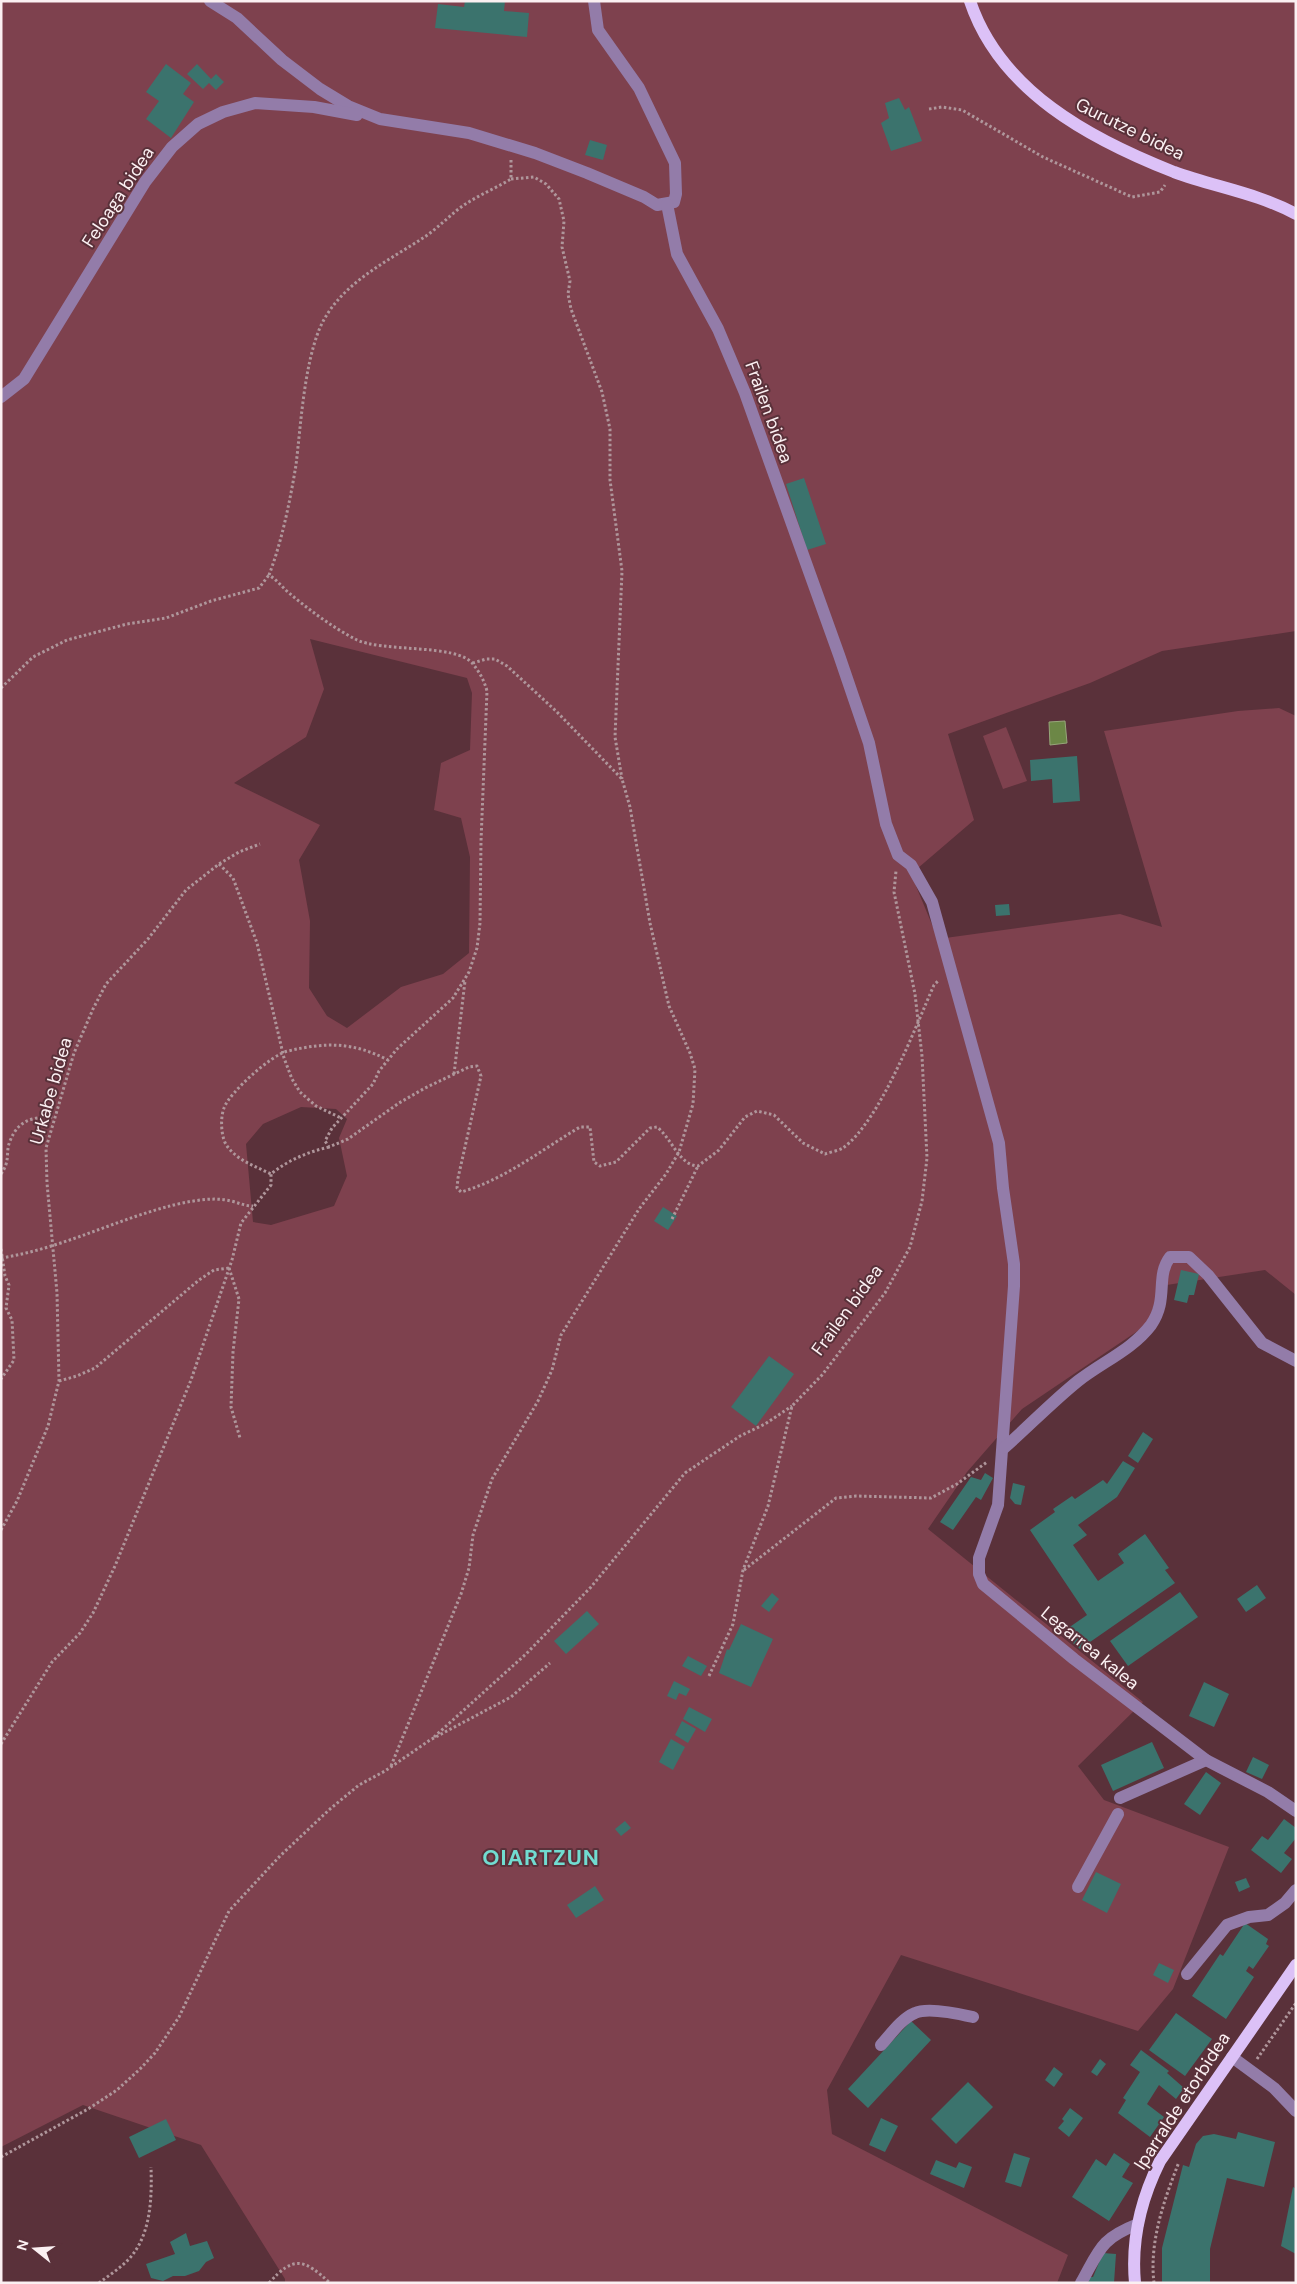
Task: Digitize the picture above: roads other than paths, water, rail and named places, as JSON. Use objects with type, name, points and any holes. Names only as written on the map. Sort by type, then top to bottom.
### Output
[{"type":"main road","name":"Gurutze bidea","points":[[970,1],[977,22],[1003,64],[1037,97],[1079,128],[1174,172],[1261,197],[1296,214]]},
{"type":"main road","name":"Iparralde etorbidea","points":[[1136,2279],[1138,2224],[1145,2194],[1160,2161],[1296,1964]]},
{"type":"street","points":[[210,1],[237,18],[282,60],[320,89],[348,106],[380,119],[469,133],[588,173],[658,205],[674,202],[676,194],[674,163],[639,88],[598,30],[594,1]]},
{"type":"street","name":"Feloaga bidea","points":[[1,397],[24,379],[145,182],[172,147],[198,124],[223,112],[255,103],[314,107],[380,119]]},
{"type":"street","name":"Frailen bidea","points":[[667,204],[677,254],[718,329],[745,393],[839,655],[870,743],[886,824],[898,855],[911,865],[932,902],[949,969]]},
{"type":"street","name":"Legarrea kalea","points":[[949,969],[991,1107],[999,1143],[1003,1188],[1014,1264],[1004,1448],[998,1505],[979,1558],[983,1584],[1096,1676],[1206,1760],[1268,1792],[1296,1811]]},
{"type":"street","points":[[1004,1448],[1079,1380],[1135,1342],[1151,1325],[1159,1311],[1163,1296],[1164,1265],[1170,1257],[1189,1257],[1208,1275],[1262,1343],[1296,1360]]},
{"type":"street","points":[[1120,1798],[1206,1760]]},
{"type":"street","points":[[1078,1887],[1118,1814]]},
{"type":"street","points":[[1188,1974],[1227,1925],[1249,1917],[1268,1915],[1285,1903],[1296,1890]]},
{"type":"street","points":[[881,2045],[901,2023],[916,2012],[948,2012],[973,2017]]},
{"type":"street","points":[[1232,2057],[1274,2088],[1296,2111]]},
{"type":"street","points":[[1081,2283],[1103,2244],[1114,2234],[1138,2224]]},
{"type":"district","name":"OIARTZUN","points":[[541,1857]]}]
